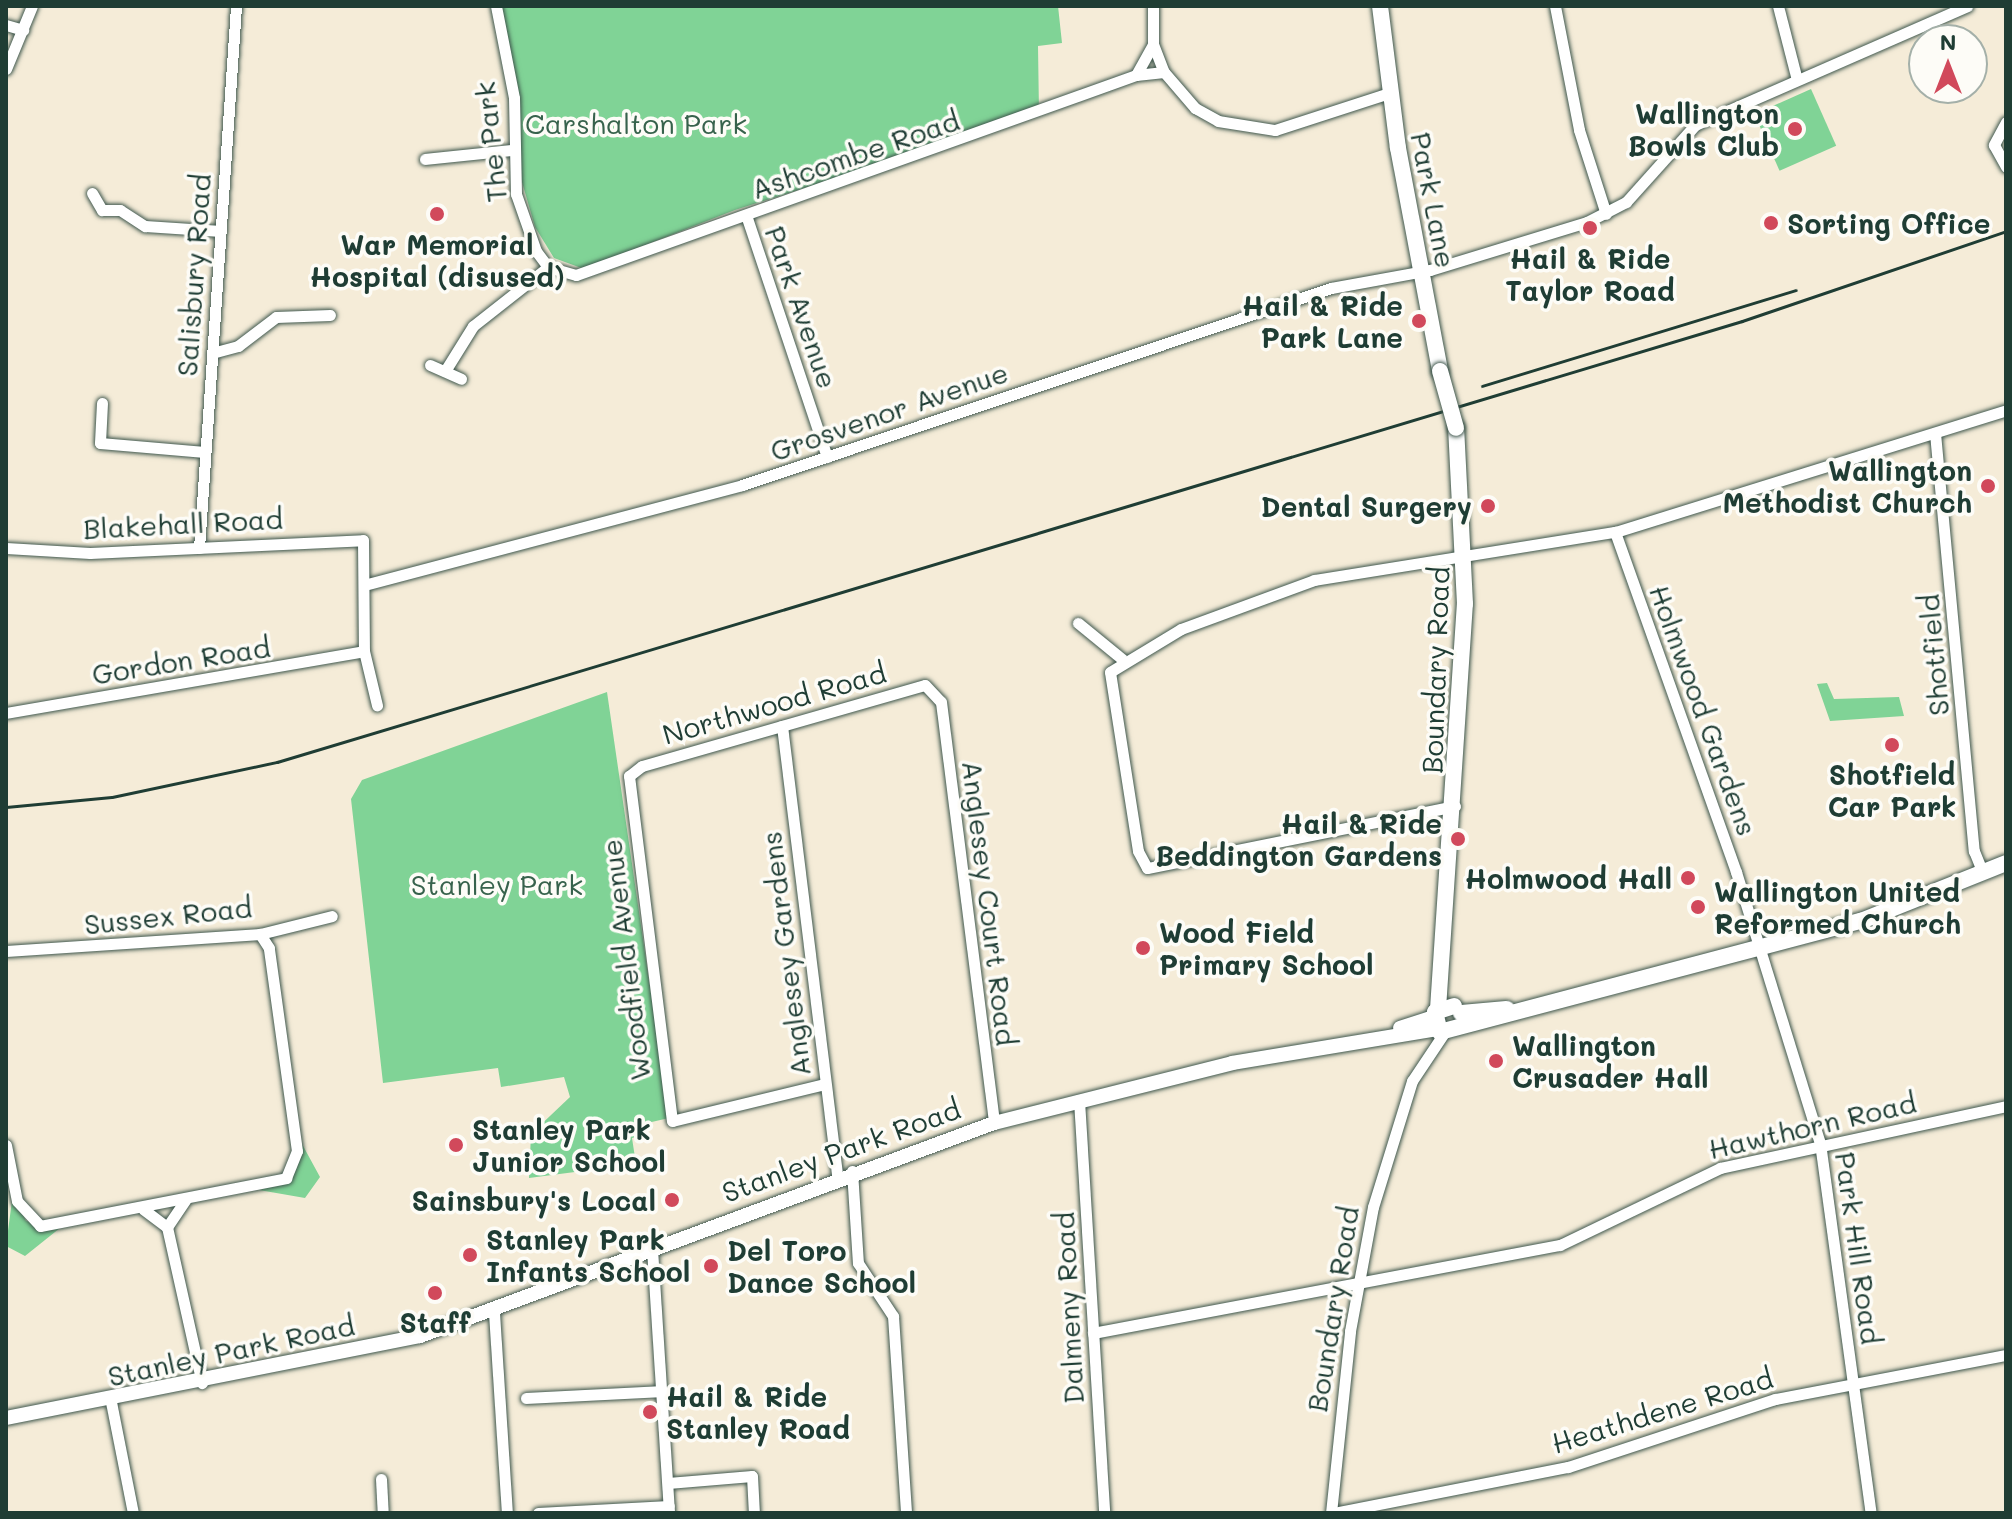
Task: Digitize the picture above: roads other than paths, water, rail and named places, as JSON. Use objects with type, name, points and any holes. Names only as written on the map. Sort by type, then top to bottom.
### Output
[{"type":"main road","name":"Park Lane","points":[[1380,6],[1389,93],[1440,371],[1449,402]]},
{"type":"main road","name":"Boundary Road","points":[[1446,1020],[1444,941],[1456,806],[1466,552],[1456,428],[1449,402]]},
{"type":"main road","name":"Stanley Park Road","points":[[1446,1020],[1530,1008],[1761,949],[2006,863]]},
{"type":"street","points":[[6,69],[32,6]]},
{"type":"street","name":"Salisbury Road","points":[[199,548],[236,6]]},
{"type":"street","name":"The Park","points":[[496,6],[516,112],[511,150],[528,234],[548,267]]},
{"type":"street","points":[[1153,6],[1153,44],[1164,72],[1195,108],[1247,130],[1309,123],[1389,93]]},
{"type":"street","points":[[1555,6],[1579,130],[1606,214],[1695,125],[1967,6]]},
{"type":"street","points":[[1778,6],[1797,80]]},
{"type":"street","points":[[6,25],[23,30]]},
{"type":"street","points":[[1136,75],[1153,44]]},
{"type":"street","name":"Ashcombe Road","points":[[548,267],[587,274],[1136,75],[1164,72]]},
{"type":"street","points":[[2006,122],[1994,145],[2006,167]]},
{"type":"street","points":[[425,159],[511,150]]},
{"type":"street","points":[[92,193],[102,210],[120,210],[145,226],[221,231]]},
{"type":"street","name":"Grosvenor Avenue","points":[[368,584],[827,457],[1331,288],[1421,269],[1606,214]]},
{"type":"street","name":"Park Avenue","points":[[747,218],[827,457]]},
{"type":"street","points":[[445,371],[473,326],[548,267]]},
{"type":"street","points":[[212,353],[238,346],[276,317],[330,315]]},
{"type":"street","points":[[430,365],[461,379]]},
{"type":"street","points":[[102,403],[100,443],[205,452]]},
{"type":"street","points":[[1456,806],[1147,868],[1138,851],[1110,678],[1122,659],[1301,584],[1466,552],[1615,532],[2006,410]]},
{"type":"street","name":"Shotfield","points":[[1935,433],[1974,851],[1983,873]]},
{"type":"street","name":"Holmwood Gardens","points":[[1615,532],[1761,949]]},
{"type":"street","name":"Blakehall Road","points":[[6,548],[199,548],[363,540],[368,584]]},
{"type":"street","points":[[368,584],[364,651],[377,705]]},
{"type":"street","points":[[1078,623],[1122,659]]},
{"type":"street","name":"Gordon Road","points":[[6,713],[364,651]]},
{"type":"street","name":"Northwood Road","points":[[629,776],[919,685],[934,689]]},
{"type":"street","name":"Anglesey Court Road","points":[[934,689],[994,1123]]},
{"type":"street","name":"Anglesey Gardens","points":[[782,726],[837,1176]]},
{"type":"street","name":"Woodfield Avenue","points":[[629,776],[672,1121],[825,1084]]},
{"type":"street","name":"Sussex Road","points":[[6,951],[260,934],[332,916]]},
{"type":"street","points":[[6,1145],[17,1201],[40,1226],[278,1182],[295,1163],[269,948],[260,934]]},
{"type":"street","name":"Park Hill Road","points":[[1761,949],[1820,1143],[1871,1513]]},
{"type":"street","name":"Stanley Park Road","points":[[6,1418],[111,1402],[202,1383],[494,1313],[852,1170],[994,1123],[1079,1100],[1446,1020]]},
{"type":"street","name":"Boundary Road","points":[[1332,1513],[1359,1280],[1383,1172],[1421,1060],[1446,1020]]},
{"type":"street","name":"Dalmeny Road","points":[[1079,1100],[1104,1513]]},
{"type":"street","name":"Hawthorn Road","points":[[1093,1333],[1580,1240],[1697,1178],[1820,1143],[2006,1106]]},
{"type":"street","points":[[852,1170],[858,1263],[893,1316],[906,1513]]},
{"type":"street","points":[[167,1227],[186,1199]]},
{"type":"street","points":[[143,1209],[167,1227],[202,1383]]},
{"type":"street","points":[[538,1513],[669,1510],[652,1249]]},
{"type":"street","points":[[494,1313],[507,1513]]},
{"type":"street","name":"Heathdene Road","points":[[1332,1513],[1568,1467],[1753,1405],[2006,1355]]},
{"type":"street","points":[[526,1398],[663,1391]]},
{"type":"street","points":[[111,1402],[133,1513]]},
{"type":"street","points":[[668,1483],[752,1476],[754,1513]]},
{"type":"street","points":[[381,1479],[383,1513]]},
{"type":"railway","points":[[6,807],[112,797],[277,762],[1742,321],[2006,231]]},
{"type":"railway","points":[[1482,386],[1796,290]]},
{"type":"place","name":"Wallington Bowls Club","points":[[1795,129]]},
{"type":"place","name":"War Memorial Hospital (disused)","points":[[437,214]]},
{"type":"place","name":"Sorting Office","points":[[1771,223]]},
{"type":"place","name":"Hail & Ride Taylor Road","points":[[1590,228]]},
{"type":"place","name":"Hail & Ride Park Lane","points":[[1419,321]]},
{"type":"place","name":"Wallington Methodist Church","points":[[1988,486]]},
{"type":"place","name":"Dental Surgery","points":[[1488,506]]},
{"type":"place","name":"Shotfield Car Park","points":[[1892,745]]},
{"type":"place","name":"Hail & Ride Beddington Gardens","points":[[1458,839]]},
{"type":"place","name":"Holmwood Hall","points":[[1688,878]]},
{"type":"place","name":"Wallington United Reformed Church","points":[[1698,907]]},
{"type":"place","name":"Wood Field Primary School","points":[[1143,948]]},
{"type":"place","name":"Wallington Crusader Hall","points":[[1496,1061]]},
{"type":"place","name":"Stanley Park Junior School","points":[[456,1145]]},
{"type":"place","name":"Sainsbury's Local","points":[[672,1200]]},
{"type":"place","name":"Stanley Park Infants School","points":[[470,1255]]},
{"type":"place","name":"Del Toro Dance School","points":[[711,1266]]},
{"type":"place","name":"Staff","points":[[435,1293]]},
{"type":"place","name":"Hail & Ride Stanley Road","points":[[650,1412]]},
{"type":"park label","name":"Carshalton Park","points":[[636,123]]},
{"type":"park label","name":"Stanley Park","points":[[497,884]]}]
